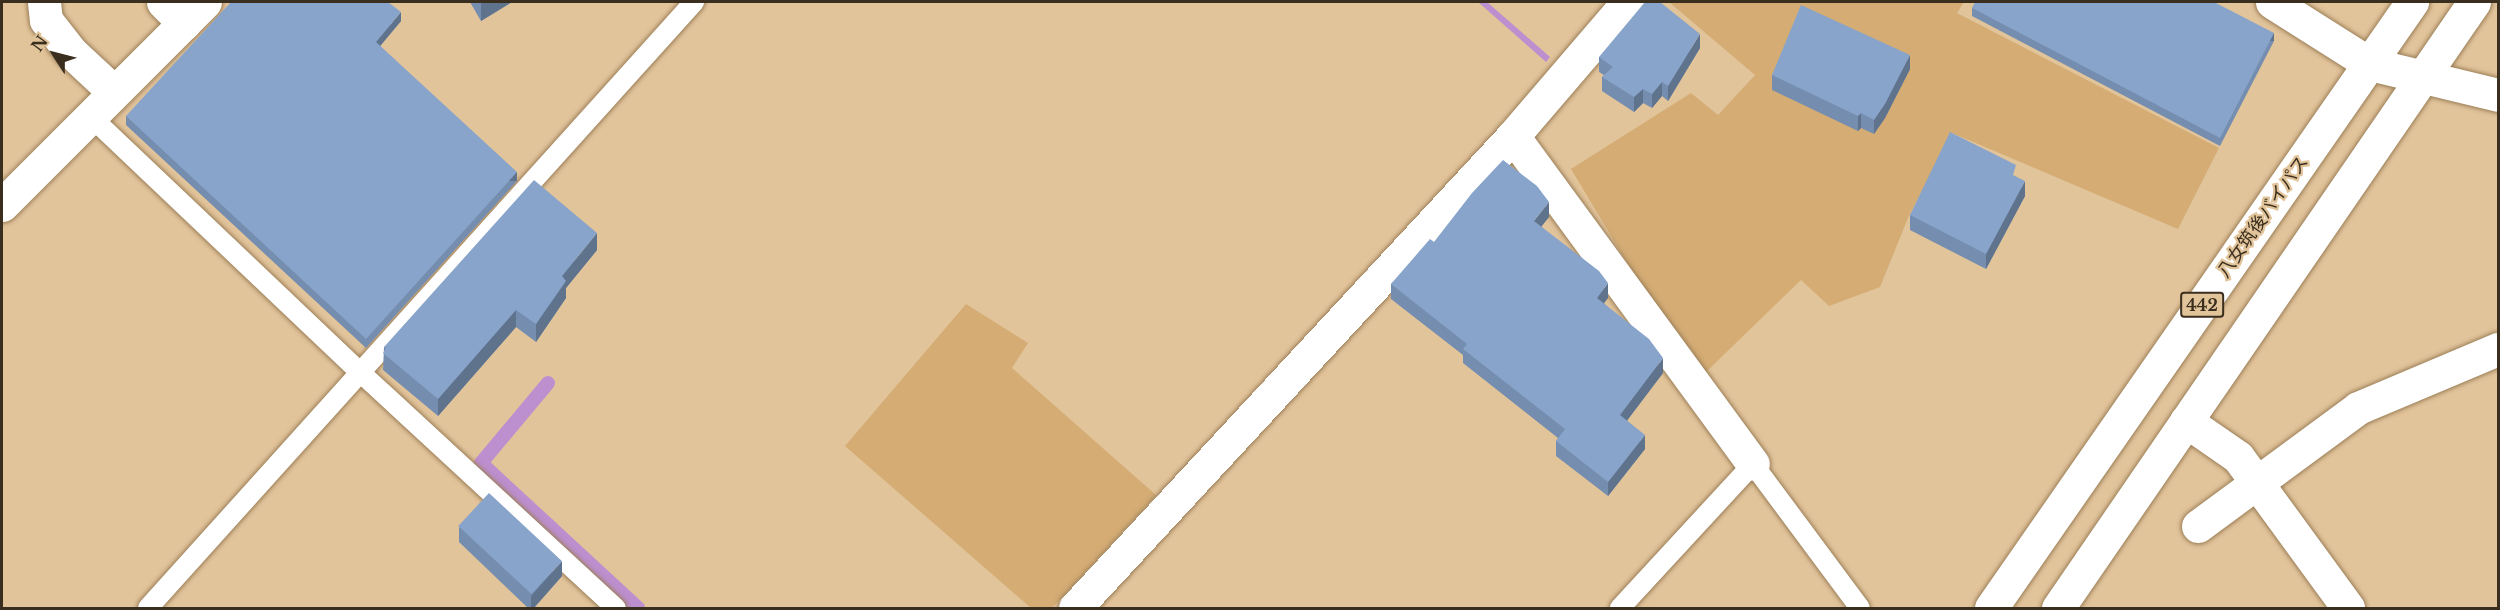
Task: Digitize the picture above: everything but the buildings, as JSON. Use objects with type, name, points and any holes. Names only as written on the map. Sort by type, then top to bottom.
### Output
[{"type":"main road","points":[[44,2],[46,20],[58,36],[70,51],[114,92]]},
{"type":"main road","points":[[1075,609],[1513,136],[1628,2]]},
{"type":"main road","points":[[2272,2],[2370,64],[2499,95]]},
{"type":"main road","name":"八女筑後バイパス","points":[[1991,609],[2412,2]]},
{"type":"main road","name":"442","points":[[2058,609],[2474,2]]},
{"type":"main road","points":[[2,205],[114,92],[184,9]]},
{"type":"main road","points":[[1513,136],[1753,464]]},
{"type":"main road","points":[[2198,526],[2258,484],[2358,408],[2499,349]]},
{"type":"main road","points":[[2186,421],[2238,457],[2348,609]]},
{"type":"lane","points":[[148,609],[694,2]]},
{"type":"lane","points":[[90,116],[360,372],[616,609]]},
{"type":"lane","points":[[1620,609],[1753,464],[1860,609]]},
{"type":"shaded area","points":[[1478,2],[1487,2],[1550,57],[1546,62]]},
{"type":"shaded area","points":[[1669,2],[1964,2],[1957,13],[2219,148],[2178,229],[1952,133],[1908,218],[1880,287],[1829,306],[1801,280],[1705,373],[1646,294],[1571,169],[1691,93],[1718,115],[1755,75]]},
{"type":"shaded area","points":[[966,304],[1028,343],[1012,368],[1156,495],[1052,608],[1031,608],[845,446]]},
{"type":"waterway","points":[[548,383],[481,463],[638,608]]}]
